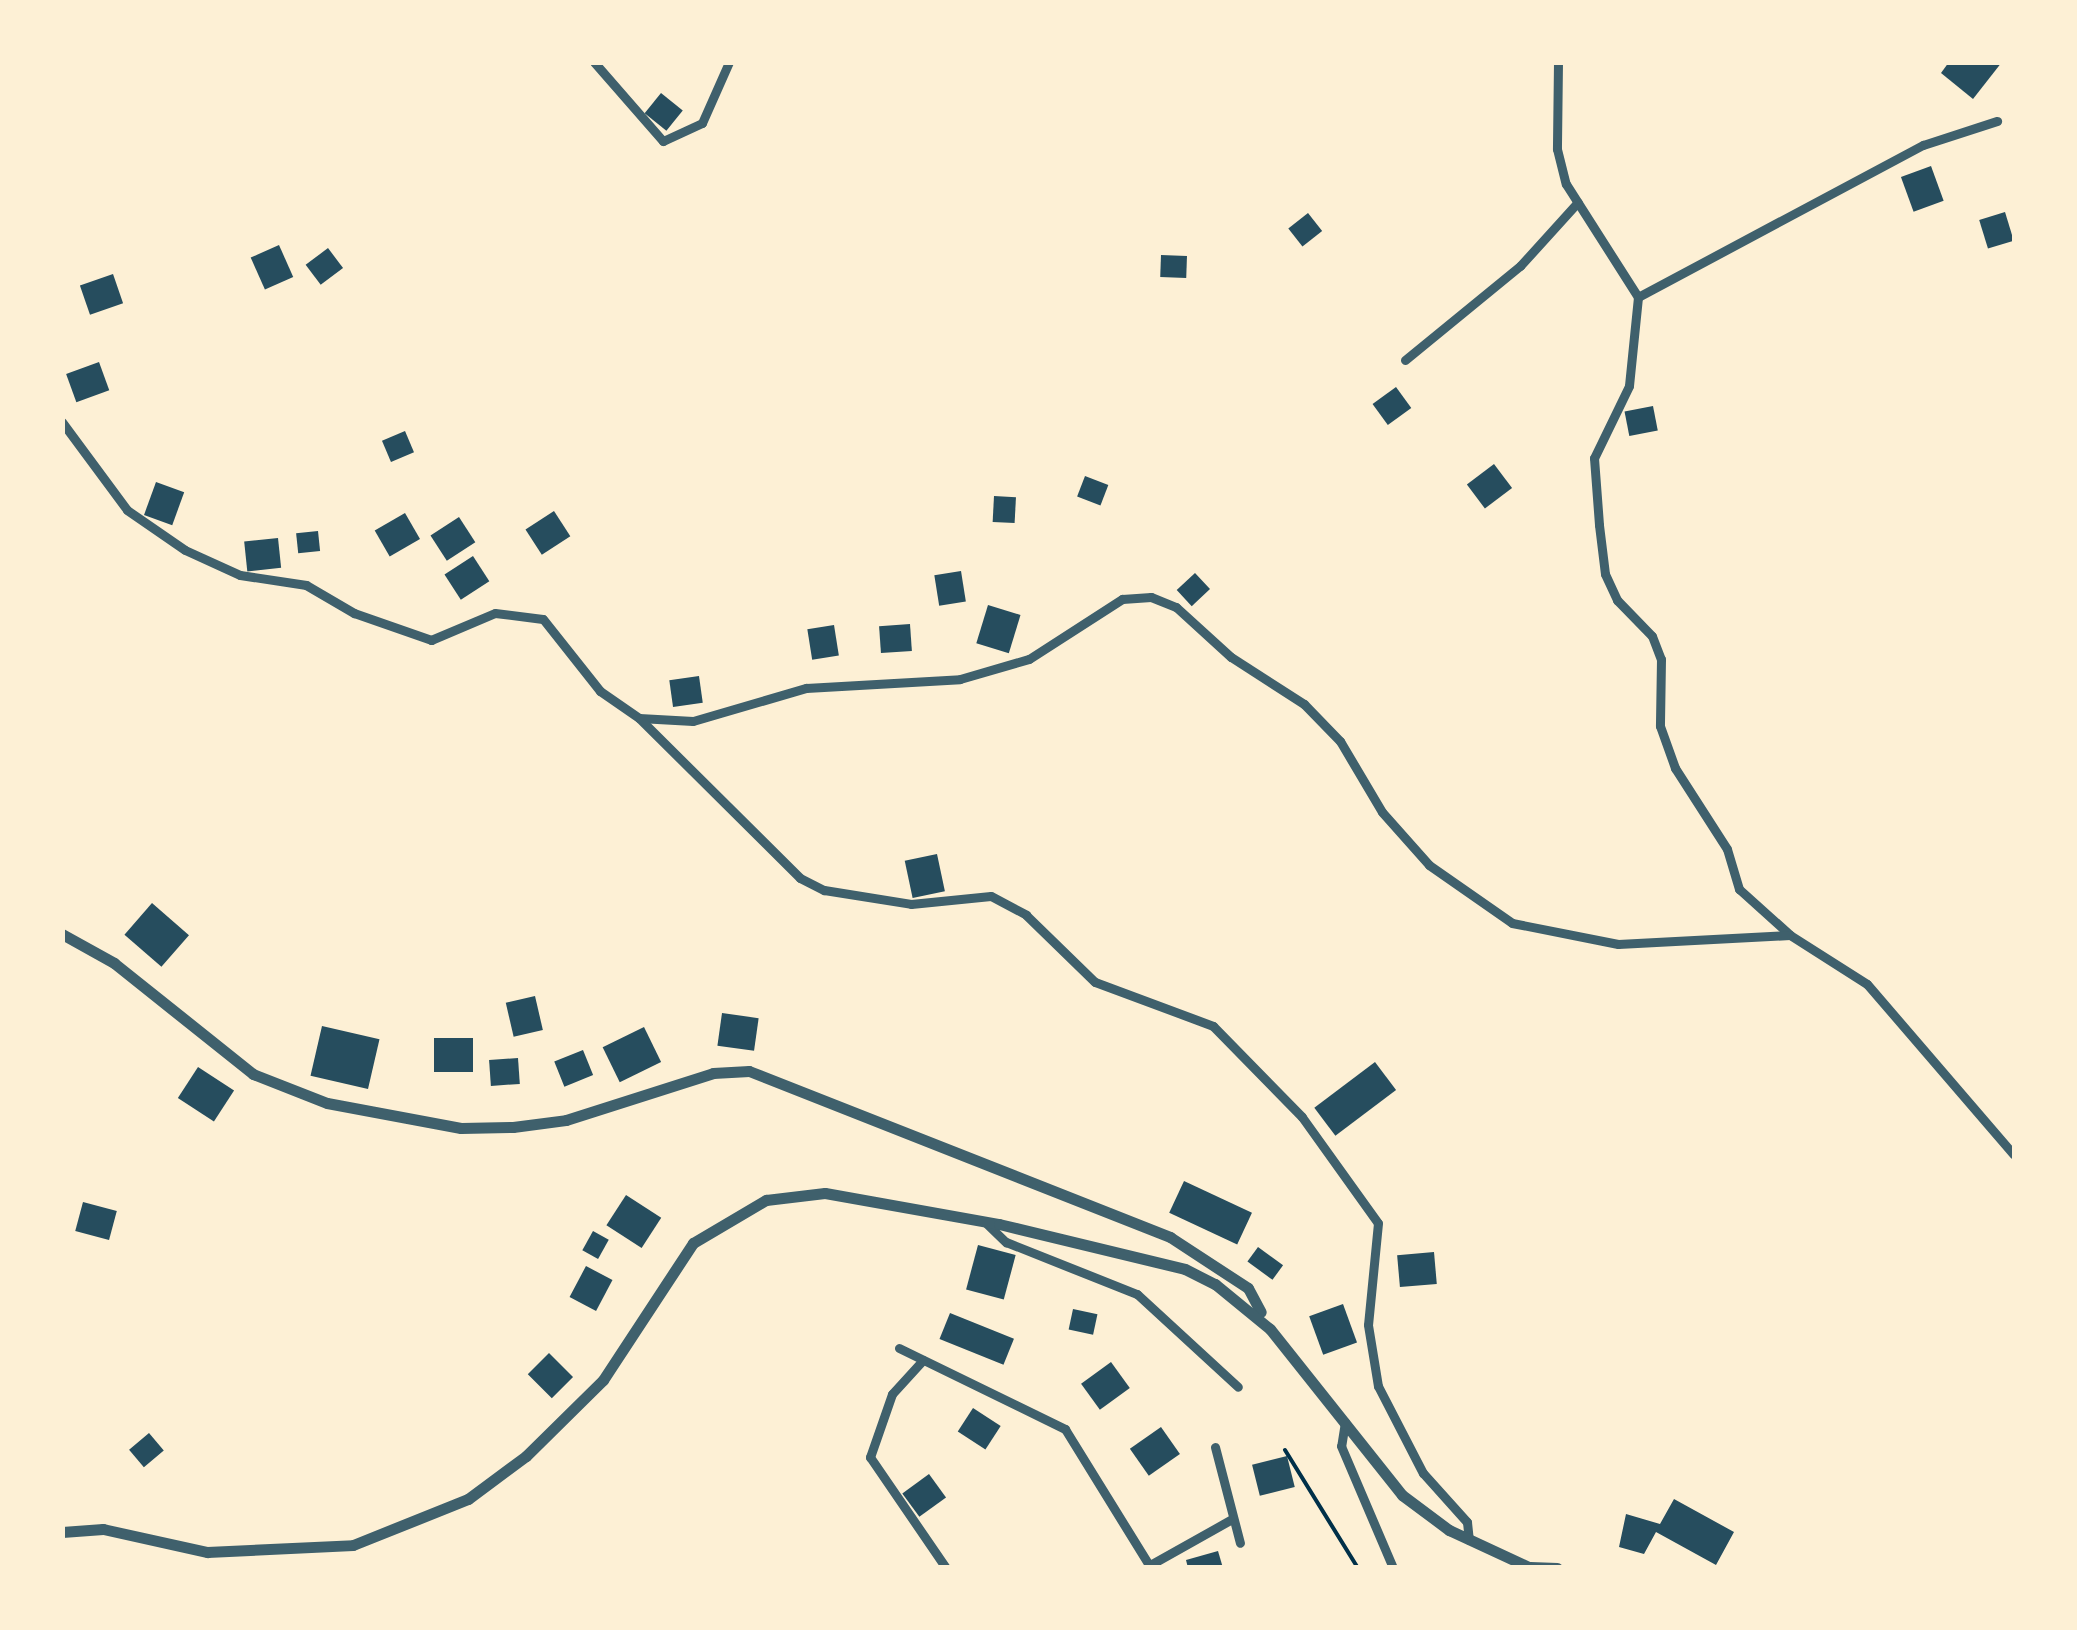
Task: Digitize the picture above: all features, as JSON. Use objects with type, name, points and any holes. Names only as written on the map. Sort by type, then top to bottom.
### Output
[{"type":"street","points":[[594,62],[663,141],[702,123],[729,62]]},
{"type":"street","points":[[1558,62],[1557,149],[1578,202],[1638,297],[1629,386],[1594,458],[1606,574],[1661,659],[1660,726],[1675,768],[1727,849],[1739,888],[1790,935],[1867,984],[2014,1155]]},
{"type":"street","points":[[1638,297],[1924,146],[1997,121]]},
{"type":"street","points":[[1404,360],[1520,266],[1578,202]]},
{"type":"street","points":[[62,422],[127,510],[184,550],[240,576],[306,585],[430,640],[495,612],[543,619],[600,691],[638,718],[800,878],[824,890],[911,904],[992,896],[1026,915],[1095,982],[1213,1026],[1302,1117],[1378,1223],[1368,1325],[1378,1386],[1422,1473],[1467,1522],[1469,1540]]},
{"type":"street","points":[[638,718],[692,721],[806,688],[974,676],[1028,659],[1122,600],[1151,598],[1176,606],[1231,656],[1304,704],[1340,742],[1382,812],[1429,865],[1512,923],[1618,944],[1790,935]]},
{"type":"street","points":[[62,934],[114,962],[253,1074],[327,1102],[460,1128],[512,1127],[566,1120],[712,1073],[749,1071],[1170,1236],[1248,1288],[1270,1329]]},
{"type":"street","points":[[62,1532],[103,1529],[207,1552],[353,1545],[468,1500],[526,1456],[603,1380],[693,1243],[740,1211],[792,1192],[824,1193],[984,1221],[1185,1270],[1250,1306],[1402,1495],[1469,1540],[1531,1567],[1558,1568]]},
{"type":"street","points":[[984,1221],[1006,1242],[1136,1294],[1238,1387]]},
{"type":"street","points":[[899,1348],[1065,1429],[1150,1566],[1232,1519]]},
{"type":"street","points":[[923,1360],[892,1394],[870,1456],[946,1568]]},
{"type":"street","points":[[1345,1420],[1341,1446],[1393,1568]]},
{"type":"street","points":[[1215,1447],[1240,1544]]},
{"type":"path","points":[[1285,1450],[1358,1568]]},
{"type":"building","points":[[1949,62],[2002,62],[1973,99],[1941,73]]},
{"type":"building","points":[[661,93],[683,111],[666,131],[645,113]]},
{"type":"building","points":[[1931,166],[1944,201],[1914,212],[1901,177]]},
{"type":"building","points":[[2005,212],[2014,241],[1988,249],[1979,220]]},
{"type":"building","points":[[1308,213],[1322,231],[1302,247],[1288,228]]},
{"type":"building","points":[[279,245],[293,277],[265,290],[251,258]]},
{"type":"building","points":[[328,248],[343,268],[321,285],[306,265]]},
{"type":"building","points":[[1161,255],[1187,256],[1186,278],[1160,277]]},
{"type":"building","points":[[113,274],[123,303],[90,315],[80,285]]},
{"type":"building","points":[[99,362],[109,390],[76,402],[66,374]]},
{"type":"building","points":[[1396,387],[1411,408],[1388,425],[1373,404]]},
{"type":"building","points":[[1653,406],[1658,431],[1629,436],[1625,412]]},
{"type":"building","points":[[405,431],[414,452],[391,462],[382,441]]},
{"type":"building","points":[[1494,464],[1512,488],[1485,508],[1467,484]]},
{"type":"building","points":[[1085,476],[1108,485],[1100,505],[1077,497]]},
{"type":"building","points":[[156,482],[184,492],[172,525],[144,515]]},
{"type":"building","points":[[994,496],[1016,497],[1015,523],[993,522]]},
{"type":"building","points":[[554,511],[570,536],[542,555],[525,530]]},
{"type":"building","points":[[405,513],[420,539],[390,556],[375,530]]},
{"type":"building","points":[[459,517],[475,542],[447,561],[430,536]]},
{"type":"building","points":[[318,531],[320,551],[298,553],[296,533]]},
{"type":"building","points":[[278,538],[281,568],[247,571],[244,542]]},
{"type":"building","points":[[473,556],[489,581],[461,600],[444,575]]},
{"type":"building","points":[[961,571],[966,602],[939,606],[934,575]]},
{"type":"building","points":[[1195,573],[1210,589],[1192,606],[1177,590]]},
{"type":"building","points":[[988,605],[1021,615],[1009,653],[976,643]]},
{"type":"building","points":[[910,624],[912,651],[881,653],[879,626]]},
{"type":"building","points":[[834,625],[839,656],[812,660],[807,629]]},
{"type":"building","points":[[699,676],[703,703],[673,707],[669,680]]},
{"type":"building","points":[[937,854],[945,891],[913,898],[905,861]]},
{"type":"building","points":[[152,903],[189,935],[161,967],[124,935]]},
{"type":"building","points":[[535,996],[543,1030],[514,1037],[506,1003]]},
{"type":"building","points":[[722,1013],[759,1018],[754,1051],[717,1046]]},
{"type":"building","points":[[322,1026],[379,1039],[368,1089],[311,1076]]},
{"type":"building","points":[[644,1027],[661,1062],[620,1082],[603,1047]]},
{"type":"building","points":[[434,1038],[473,1038],[473,1072],[434,1072]]},
{"type":"building","points":[[583,1050],[593,1075],[564,1087],[554,1062]]},
{"type":"building","points":[[518,1058],[520,1084],[491,1086],[489,1060]]},
{"type":"building","points":[[1375,1062],[1396,1090],[1335,1136],[1314,1108]]},
{"type":"building","points":[[198,1067],[234,1090],[214,1121],[178,1098]]},
{"type":"building","points":[[1184,1181],[1252,1213],[1237,1244],[1169,1213]]},
{"type":"building","points":[[626,1195],[661,1218],[642,1248],[606,1225]]},
{"type":"building","points":[[83,1202],[117,1211],[109,1240],[75,1231]]},
{"type":"building","points":[[593,1231],[609,1240],[598,1259],[582,1250]]},
{"type":"building","points":[[978,1245],[1016,1255],[1004,1300],[966,1289]]},
{"type":"building","points":[[1258,1247],[1283,1265],[1272,1280],[1247,1262]]},
{"type":"building","points":[[1434,1252],[1437,1284],[1400,1287],[1397,1255]]},
{"type":"building","points":[[586,1266],[612,1280],[596,1311],[570,1297]]},
{"type":"building","points":[[1343,1304],[1357,1343],[1323,1355],[1309,1316]]},
{"type":"building","points":[[1073,1309],[1097,1314],[1093,1335],[1069,1330]]},
{"type":"building","points":[[950,1313],[1014,1339],[1003,1365],[940,1339]]},
{"type":"building","points":[[549,1353],[573,1377],[552,1398],[528,1374]]},
{"type":"building","points":[[1111,1362],[1130,1388],[1100,1410],[1081,1384]]},
{"type":"building","points":[[973,1408],[1001,1426],[985,1449],[958,1431]]},
{"type":"building","points":[[1161,1427],[1180,1454],[1149,1476],[1130,1449]]},
{"type":"building","points":[[149,1433],[164,1451],[144,1467],[129,1450]]},
{"type":"building","points":[[1287,1456],[1295,1487],[1260,1496],[1252,1465]]},
{"type":"building","points":[[929,1474],[946,1497],[919,1517],[902,1493]]},
{"type":"building","points":[[1674,1499],[1734,1532],[1716,1565],[1656,1532],[1644,1554],[1619,1547],[1626,1514],[1660,1524]]},
{"type":"building","points":[[1218,1551],[1223,1568],[1188,1568],[1186,1560]]}]
